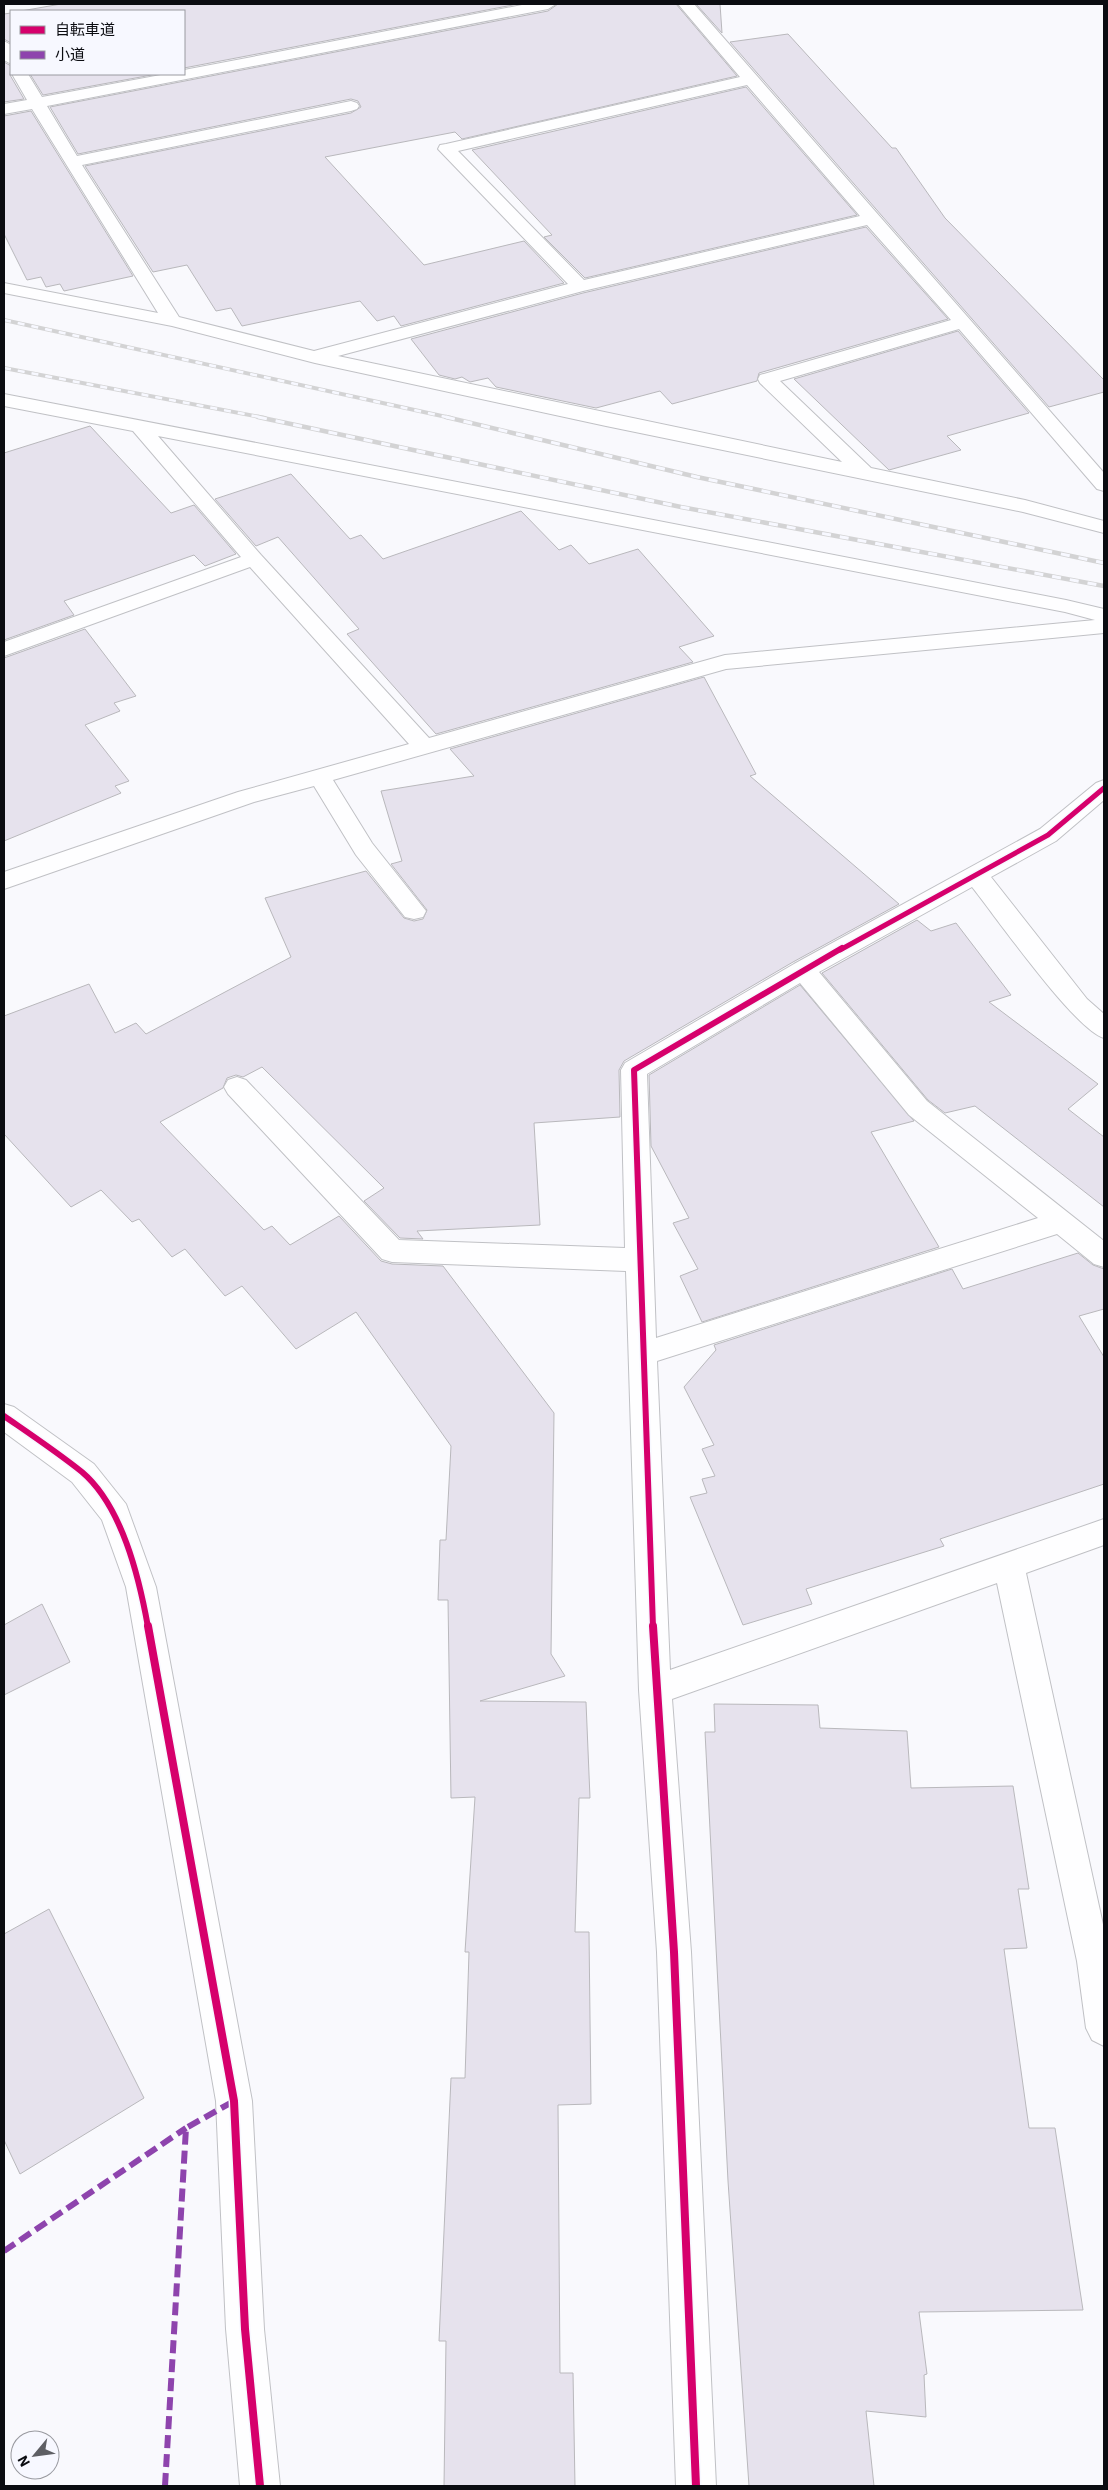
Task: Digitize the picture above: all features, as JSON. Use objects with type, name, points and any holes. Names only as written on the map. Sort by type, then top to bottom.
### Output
[{"type":"street","points":[[185,74],[548,4]]},
{"type":"street","points":[[686,4],[870,219],[964,322],[1104,486]]},
{"type":"street","points":[[4,46],[10,57]]},
{"type":"street","points":[[21,75],[72,162],[172,322]]},
{"type":"street","points":[[4,109],[182,75]]},
{"type":"street","points":[[580,286],[446,149],[750,80]]},
{"type":"street","points":[[72,162],[351,106]]},
{"type":"street","points":[[315,357],[580,286],[870,219]]},
{"type":"street","points":[[4,288],[172,322],[315,357],[615,422],[1024,506],[1104,527]]},
{"type":"street","points":[[864,473],[767,379],[964,322]]},
{"type":"street","points":[[4,400],[1066,606],[1104,616]]},
{"type":"street","points":[[139,426],[254,559],[424,746]]},
{"type":"street","points":[[4,649],[254,559]]},
{"type":"street","points":[[4,881],[246,797],[318,775],[725,662],[1104,626]]},
{"type":"street","points":[[318,775],[364,849],[414,910]]},
{"type":"street","points":[[696,2486],[674,1952],[655,1690],[642,1354],[634,1070],[803,970],[1048,835],[1104,788]]},
{"type":"street","points":[[976,876],[1078,1005],[1104,1029]]},
{"type":"street","points":[[803,970],[918,1108],[1104,1256]]},
{"type":"street","points":[[237,1087],[392,1251],[640,1260]]},
{"type":"street","points":[[642,1354],[1061,1222]]},
{"type":"street","points":[[4,1416],[83,1473],[115,1513],[141,1587],[234,2101],[245,2329],[260,2486]]},
{"type":"street","points":[[655,1690],[1104,1532]]},
{"type":"street","points":[[1009,1565],[1099,1959],[1104,2028]]},
{"type":"building","points":[[61,4],[518,4],[185,68],[185,10],[27,10]]},
{"type":"building","points":[[558,4],[676,4],[737,76],[462,139],[455,132],[325,157],[424,265],[524,241],[564,283],[401,326],[394,316],[377,321],[360,301],[242,326],[231,308],[216,311],[187,265],[153,272],[85,166],[351,113],[361,107],[358,101],[351,99],[78,154],[50,107],[548,11]]},
{"type":"building","points":[[696,4],[720,4],[722,33]]},
{"type":"building","points":[[10,13],[10,42],[4,39],[4,14]]},
{"type":"building","points":[[788,34],[892,148],[896,148],[945,218],[1104,380],[1104,392],[1049,407],[730,42]]},
{"type":"building","points":[[4,62],[10,65],[10,75],[24,99],[4,102]]},
{"type":"building","points":[[31,75],[152,75],[43,95]]},
{"type":"building","points":[[746,87],[857,215],[585,278],[544,237],[552,235],[472,150]]},
{"type":"building","points":[[31,111],[133,276],[64,291],[60,284],[46,287],[41,277],[27,280],[4,234],[4,116]]},
{"type":"building","points":[[866,227],[948,319],[759,373],[757,381],[672,404],[660,391],[596,408],[496,387],[488,378],[470,382],[462,377],[455,379],[439,375],[411,339],[583,293]]},
{"type":"building","points":[[958,331],[1029,413],[947,436],[961,450],[889,470],[794,379]]},
{"type":"building","points":[[90,426],[171,513],[194,505],[236,554],[205,566],[194,555],[64,601],[74,615],[4,640],[4,453]]},
{"type":"building","points":[[291,474],[350,539],[361,535],[383,559],[521,511],[559,550],[571,545],[589,564],[638,549],[714,636],[679,647],[693,662],[436,734],[347,634],[359,629],[278,537],[256,546],[215,499]]},
{"type":"building","points":[[85,629],[136,696],[114,703],[120,711],[85,725],[129,781],[115,786],[121,793],[4,841],[4,658]]},
{"type":"building","points":[[704,677],[756,774],[750,776],[899,904],[793,962],[624,1061],[619,1070],[620,1117],[534,1123],[540,1225],[417,1231],[423,1239],[400,1238],[364,1201],[384,1188],[262,1067],[243,1077],[236,1075],[227,1078],[223,1088],[160,1122],[264,1230],[272,1226],[290,1245],[339,1216],[381,1261],[392,1264],[443,1266],[554,1413],[551,1654],[565,1676],[480,1701],[586,1702],[590,1798],[579,1798],[575,1932],[589,1932],[591,2104],[558,2105],[560,2373],[573,2373],[575,2486],[444,2486],[446,2341],[439,2341],[451,2078],[465,2078],[469,1952],[465,1952],[475,1797],[451,1798],[448,1600],[438,1600],[440,1540],[446,1540],[451,1446],[356,1312],[296,1349],[242,1286],[225,1296],[185,1249],[172,1257],[139,1219],[132,1222],[101,1190],[71,1207],[4,1134],[4,1016],[89,984],[115,1033],[136,1023],[146,1034],[291,957],[265,898],[366,871],[404,918],[414,921],[423,919],[427,910],[391,864],[402,861],[381,791],[474,776],[450,749]]},
{"type":"building","points":[[917,920],[931,931],[956,923],[1011,995],[989,1002],[1098,1084],[1068,1109],[1104,1137],[1104,1207],[975,1106],[945,1113],[928,1100],[822,973]]},
{"type":"building","points":[[800,985],[914,1121],[871,1132],[939,1247],[702,1322],[680,1276],[698,1269],[673,1223],[689,1218],[651,1146],[649,1075]]},
{"type":"building","points":[[1078,1253],[1093,1265],[1104,1269],[1104,1309],[1079,1316],[1104,1357],[1104,1484],[940,1539],[944,1546],[806,1589],[812,1604],[743,1625],[690,1497],[707,1493],[702,1479],[715,1476],[702,1449],[714,1445],[684,1387],[716,1350],[714,1345],[952,1269],[963,1289]]},
{"type":"building","points":[[42,1604],[70,1662],[4,1695],[4,1625]]},
{"type":"building","points":[[714,1704],[818,1705],[820,1728],[907,1731],[911,1788],[1013,1786],[1029,1889],[1018,1889],[1027,1948],[1004,1949],[1029,2128],[1055,2128],[1083,2310],[919,2312],[927,2374],[924,2375],[926,2417],[866,2411],[874,2486],[749,2486],[728,2181],[705,1732],[715,1732]]},
{"type":"building","points":[[49,1909],[144,2098],[20,2174],[4,2140],[4,1934]]},
{"type":"railway","points":[[4,320],[451,418]]},
{"type":"railway","points":[[4,368],[265,418]]},
{"type":"railway","points":[[258,417],[681,507],[1104,586]]},
{"type":"railway","points":[[446,417],[697,477],[1104,563]]},
{"type":"marked path","points":[[165,2486],[186,2128],[234,2101]]},
{"type":"marked path","points":[[4,2251],[186,2128]]},
{"type":"cycle path","points":[[696,2486],[674,1952],[655,1690],[642,1354],[634,1070],[803,970],[1048,835],[1104,788]]},
{"type":"cycle path","points":[[4,1416],[83,1473],[115,1513],[141,1587],[234,2101],[245,2329],[260,2486]]}]
